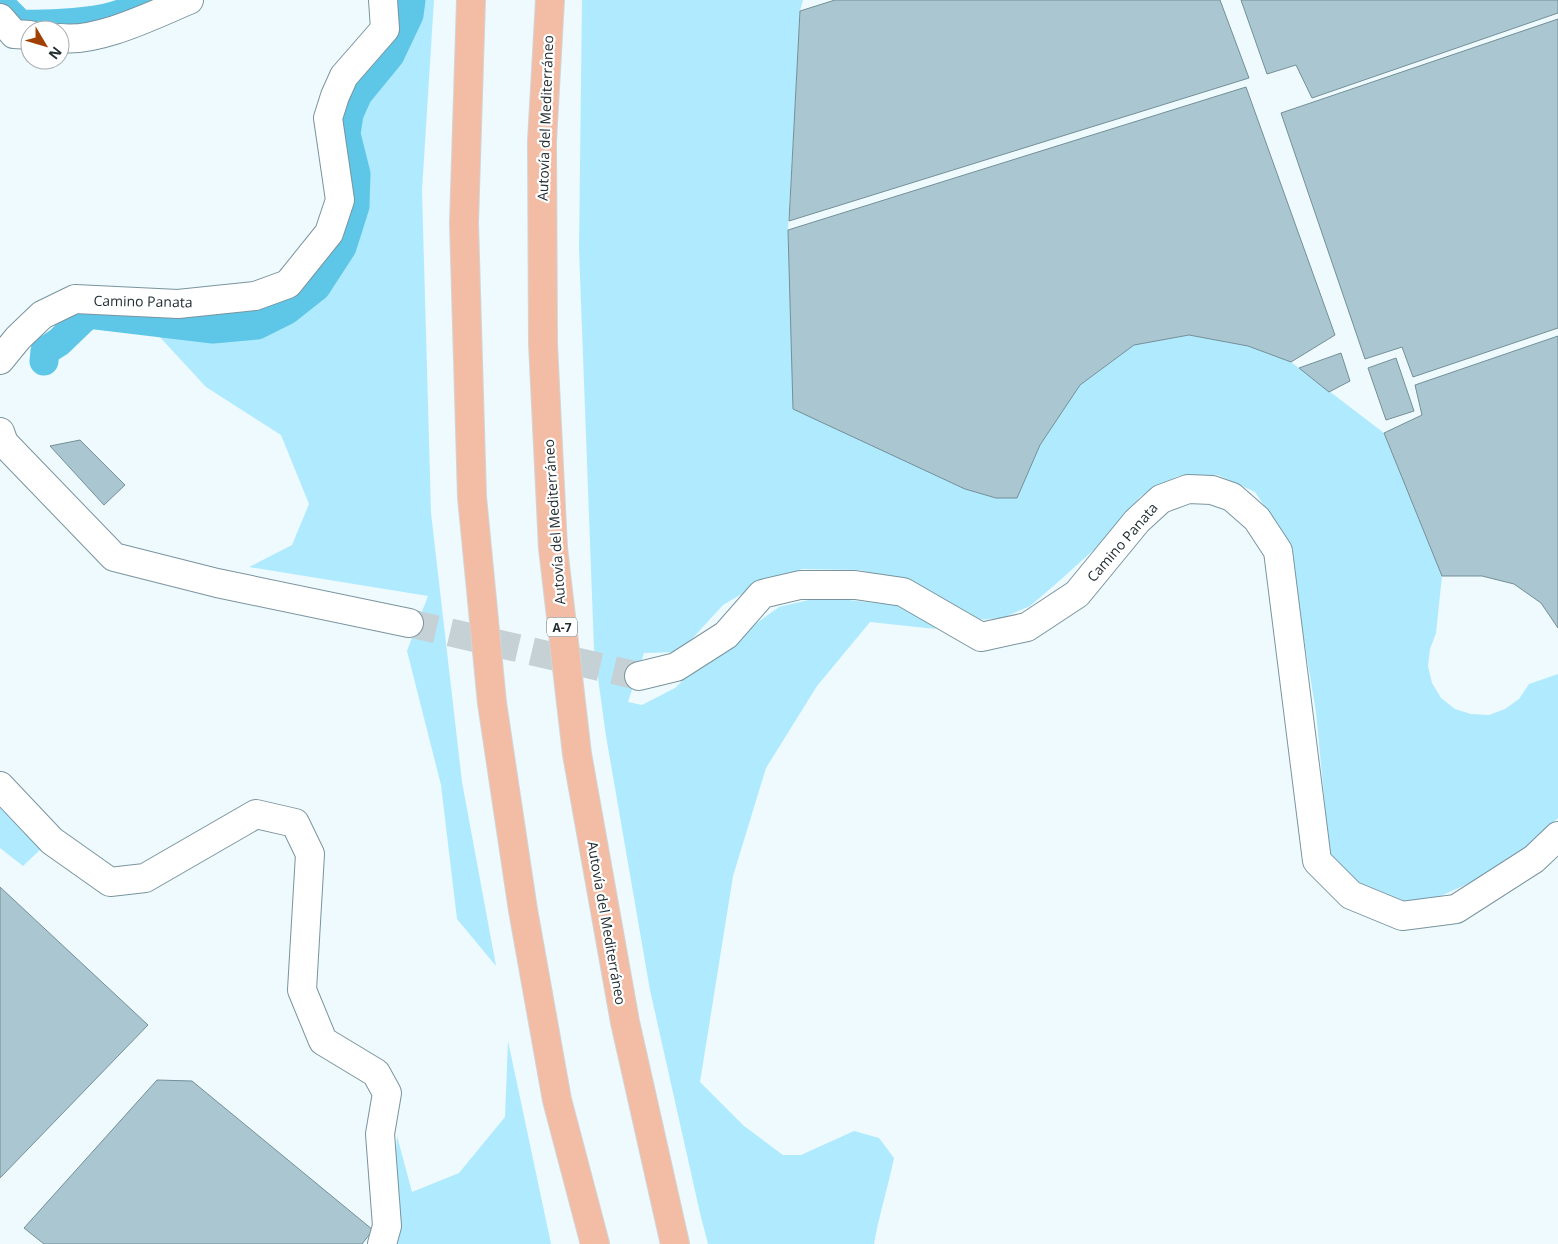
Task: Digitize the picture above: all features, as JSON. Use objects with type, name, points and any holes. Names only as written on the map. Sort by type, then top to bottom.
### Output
[{"type":"highway","points":[[471,0],[464,223],[472,497],[492,703],[523,910],[557,1100],[595,1244]]},
{"type":"highway","name":"Autovía del Mediterráneo","points":[[550,0],[542,141],[543,344],[554,548],[578,764],[625,1022],[675,1244]]},
{"type":"street","points":[[70,37],[101,33],[137,22],[189,0]]},
{"type":"street","name":"Camino Panata","points":[[0,360],[18,338],[42,315],[75,299],[178,304],[255,296],[288,284],[329,233],[340,200],[328,118],[344,76],[385,28],[383,0]]},
{"type":"street","points":[[0,18],[14,34],[20,34]]},
{"type":"street","points":[[0,432],[4,443],[114,558],[218,583],[409,623]]},
{"type":"street","name":"Camino Panata","points":[[639,676],[676,667],[726,635],[762,594],[800,585],[855,585],[903,592],[981,637],[1027,627],[1077,594],[1137,521],[1161,499],[1188,489],[1212,490],[1232,497],[1257,518],[1278,551],[1317,861],[1351,895],[1402,916],[1456,909],[1534,858],[1558,836]]},
{"type":"street","points":[[0,786],[52,841],[110,882],[145,878],[256,814],[295,823],[310,854],[302,990],[323,1041],[376,1073],[387,1093],[380,1134],[387,1226],[382,1244]]},
{"type":"shaded area","points":[[398,0],[434,0],[422,190],[431,513],[462,782],[496,966],[457,919],[441,785],[407,651],[428,596],[249,567],[292,545],[309,504],[281,435],[206,387],[157,334],[134,315],[184,321],[244,321],[268,314],[309,287],[335,247],[352,195],[340,122],[347,99],[398,34]]},
{"type":"shaded area","points":[[582,0],[803,0],[800,11],[788,230],[965,489],[996,498],[1017,498],[1040,445],[1080,385],[1134,345],[1189,335],[1248,346],[1291,362],[1384,433],[1442,576],[1436,633],[1430,649],[1428,666],[1432,683],[1441,698],[1455,709],[1471,714],[1489,715],[1505,709],[1519,699],[1529,684],[1558,674],[1558,818],[1503,868],[1425,903],[1401,907],[1356,889],[1330,859],[1316,712],[1292,568],[1279,528],[1255,492],[1218,475],[1178,476],[1141,496],[1098,546],[1058,582],[1030,606],[1002,618],[977,620],[916,586],[860,570],[802,569],[757,585],[723,605],[680,652],[644,653],[628,702],[642,705],[675,688],[700,664],[779,607],[821,597],[894,605],[917,611],[936,629],[870,622],[817,686],[766,768],[733,876],[700,1082],[744,1126],[783,1155],[801,1155],[854,1131],[879,1138],[894,1158],[874,1244],[708,1244],[700,1213],[650,990],[606,736],[594,649],[579,249]]},
{"type":"shaded area","points":[[0,798],[43,847],[23,866],[0,848]]},
{"type":"shaded area","points":[[508,1041],[551,1244],[389,1244],[397,1136],[412,1192],[459,1173],[505,1117]]},
{"type":"building","points":[[835,0],[1220,0],[1249,78],[789,221],[800,11]]},
{"type":"building","points":[[1241,0],[1558,0],[1558,13],[1312,98],[1296,65],[1267,74]]},
{"type":"building","points":[[1558,19],[1558,328],[1413,377],[1402,347],[1365,359],[1281,113]]},
{"type":"building","points":[[1246,87],[1335,335],[1291,362],[1248,346],[1189,335],[1134,345],[1080,385],[1040,445],[1017,498],[996,498],[965,489],[793,409],[788,230]]},
{"type":"building","points":[[1558,336],[1558,628],[1541,603],[1514,584],[1482,576],[1442,576],[1384,433],[1422,415],[1415,385]]},
{"type":"building","points":[[1341,353],[1350,381],[1329,392],[1299,368]]},
{"type":"building","points":[[1396,358],[1414,411],[1386,420],[1368,368]]},
{"type":"building","points":[[80,440],[125,485],[104,505],[50,446]]},
{"type":"building","points":[[0,887],[148,1025],[0,1178]]},
{"type":"building","points":[[157,1080],[192,1081],[373,1230],[362,1244],[44,1244],[24,1228]]},
{"type":"waterway","points":[[0,4],[20,24],[44,24],[88,21],[115,16],[128,11],[145,0]]},
{"type":"waterway","points":[[44,361],[45,351],[59,342],[88,314],[213,329],[257,325],[287,310],[316,287],[342,247],[355,206],[356,174],[346,134],[349,114],[358,94],[390,55],[409,15],[411,0]]},
{"type":"tunnel","points":[[409,623],[639,676]]}]
